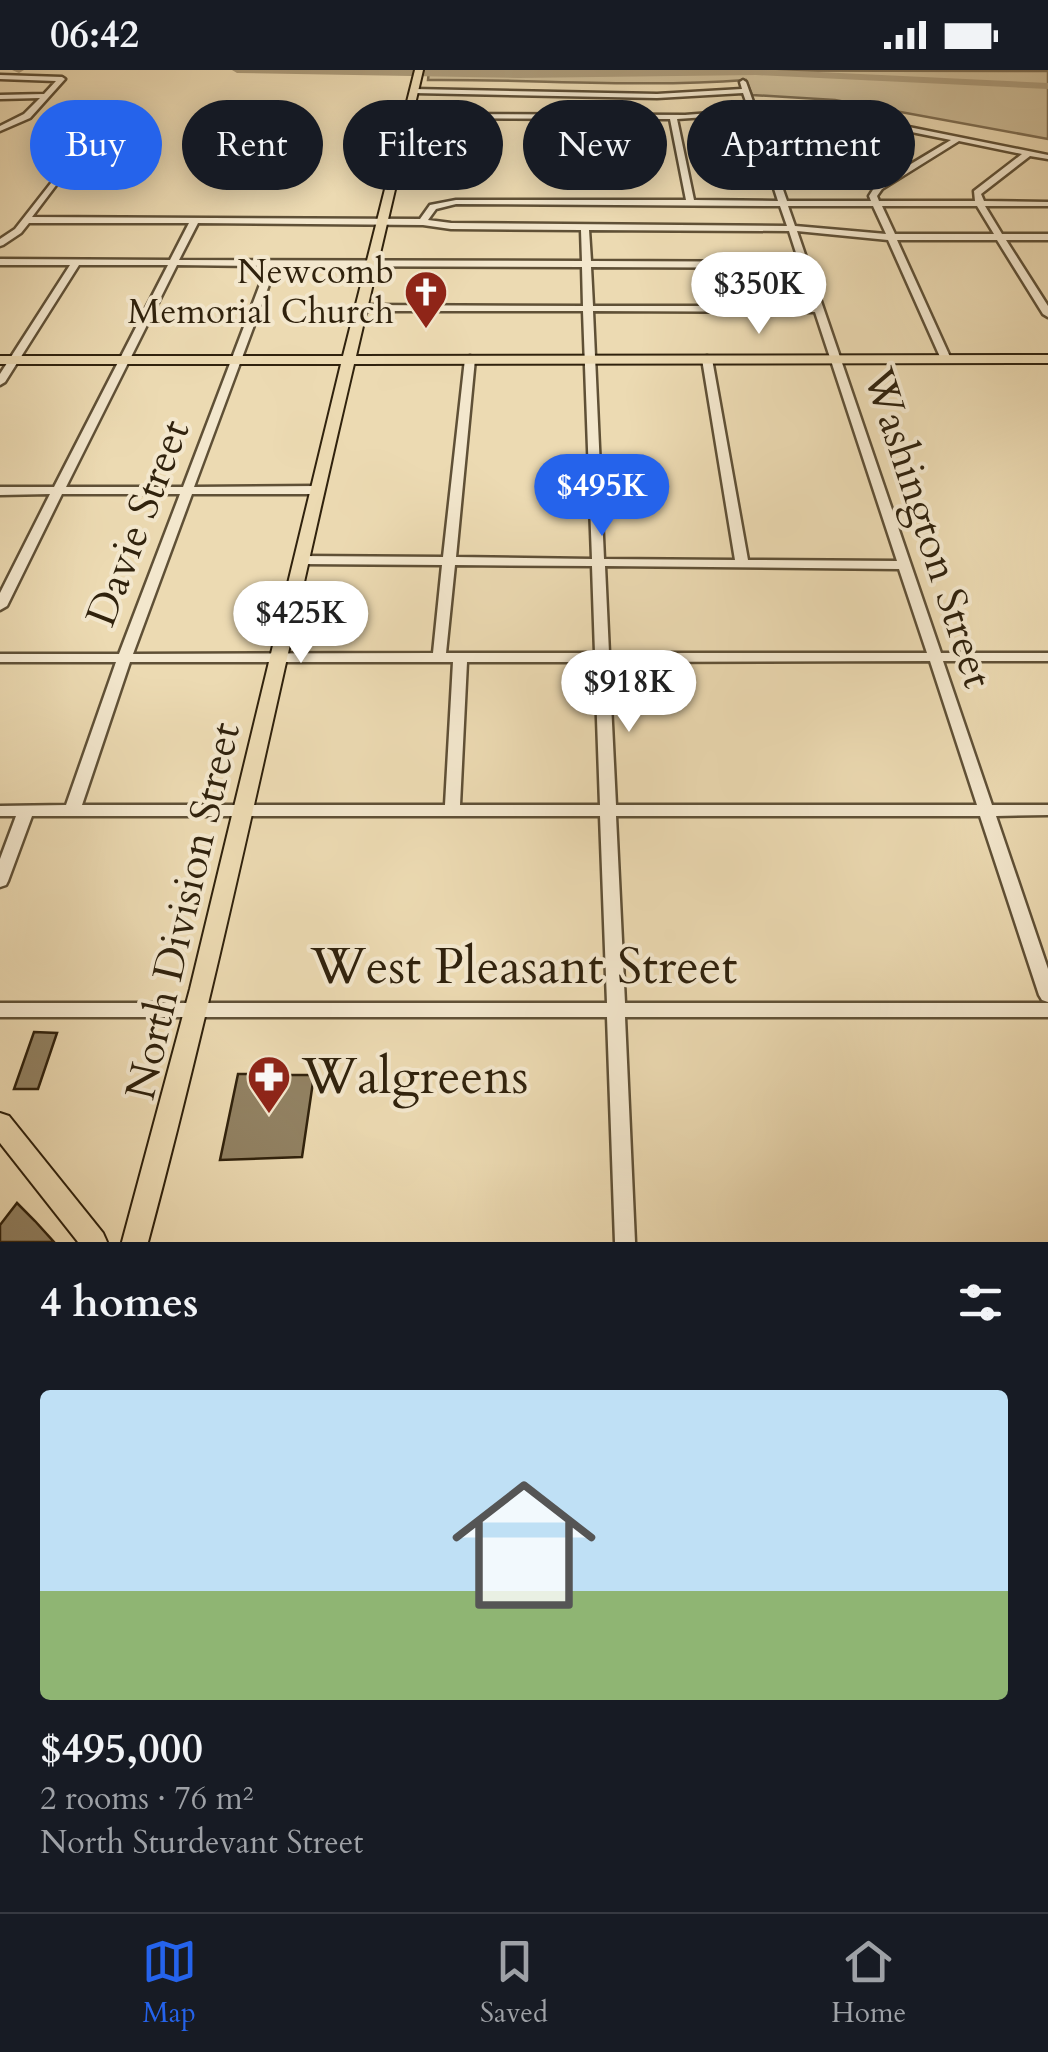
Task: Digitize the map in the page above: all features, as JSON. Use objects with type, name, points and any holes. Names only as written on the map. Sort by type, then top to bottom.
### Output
[{"type":"main road","name":"North Division Street","points":[[136,1242],[245,811],[391,190]]},
{"type":"main road","points":[[7,360],[1048,359]]},
{"type":"main road","points":[[0,1124],[94,1242]]},
{"type":"street","points":[[0,77],[62,78],[27,116],[0,129]]},
{"type":"street","name":"Washington Street","points":[[417,79],[658,96],[744,86],[749,100]]},
{"type":"street","points":[[0,96],[45,96]]},
{"type":"street","points":[[0,117],[27,116]]},
{"type":"street","points":[[503,116],[687,116]]},
{"type":"street","points":[[674,117],[691,204]]},
{"type":"street","points":[[915,130],[1048,157]]},
{"type":"street","points":[[946,359],[873,196],[879,187],[958,138]]},
{"type":"street","points":[[1028,153],[979,190],[980,204],[1048,314]]},
{"type":"street","points":[[0,243],[26,220],[49,190]]},
{"type":"street","name":"Washington Street","points":[[778,190],[1048,995]]},
{"type":"street","points":[[423,222],[433,207],[456,202],[1048,204]]},
{"type":"street","points":[[26,220],[423,222],[444,226],[792,229],[891,238],[1048,237]]},
{"type":"street","points":[[0,606],[194,222]]},
{"type":"street","points":[[584,228],[626,1242]]},
{"type":"street","points":[[0,262],[804,265]]},
{"type":"street","points":[[0,382],[7,360],[76,262]]},
{"type":"street","name":"Davie Street","points":[[72,811],[124,658],[273,262]]},
{"type":"street","points":[[360,308],[819,309]]},
{"type":"street","points":[[439,658],[470,359]]},
{"type":"street","points":[[707,359],[742,560]]},
{"type":"street","points":[[0,491],[318,490]]},
{"type":"street","points":[[301,560],[742,560],[904,565]]},
{"type":"street","points":[[0,658],[1048,657]]},
{"type":"street","points":[[452,811],[460,658]]},
{"type":"street","points":[[0,811],[1048,810]]},
{"type":"street","points":[[0,881],[26,811]]},
{"type":"street","name":"West Pleasant Street","points":[[0,1010],[1048,1010]]},
{"type":"shaded area","points":[[429,70],[1048,71],[1048,139],[915,115],[915,100],[752,95],[746,80],[428,80]]},
{"type":"building","points":[[34,1032],[57,1033],[38,1089],[14,1089]]},
{"type":"building","name":"Walgreens","points":[[258,1064],[277,1065],[276,1075],[314,1075],[302,1157],[220,1160],[238,1074],[256,1074]]},
{"type":"building","points":[[17,1203],[54,1242],[0,1242],[0,1225]]},
{"type":"waterway","points":[[237,70],[518,75],[756,72],[1048,86]]},
{"type":"place","name":"Newcomb Memorial Church","points":[[426,330]]},
{"type":"place","name":"Walgreens","points":[[269,1115]]}]
